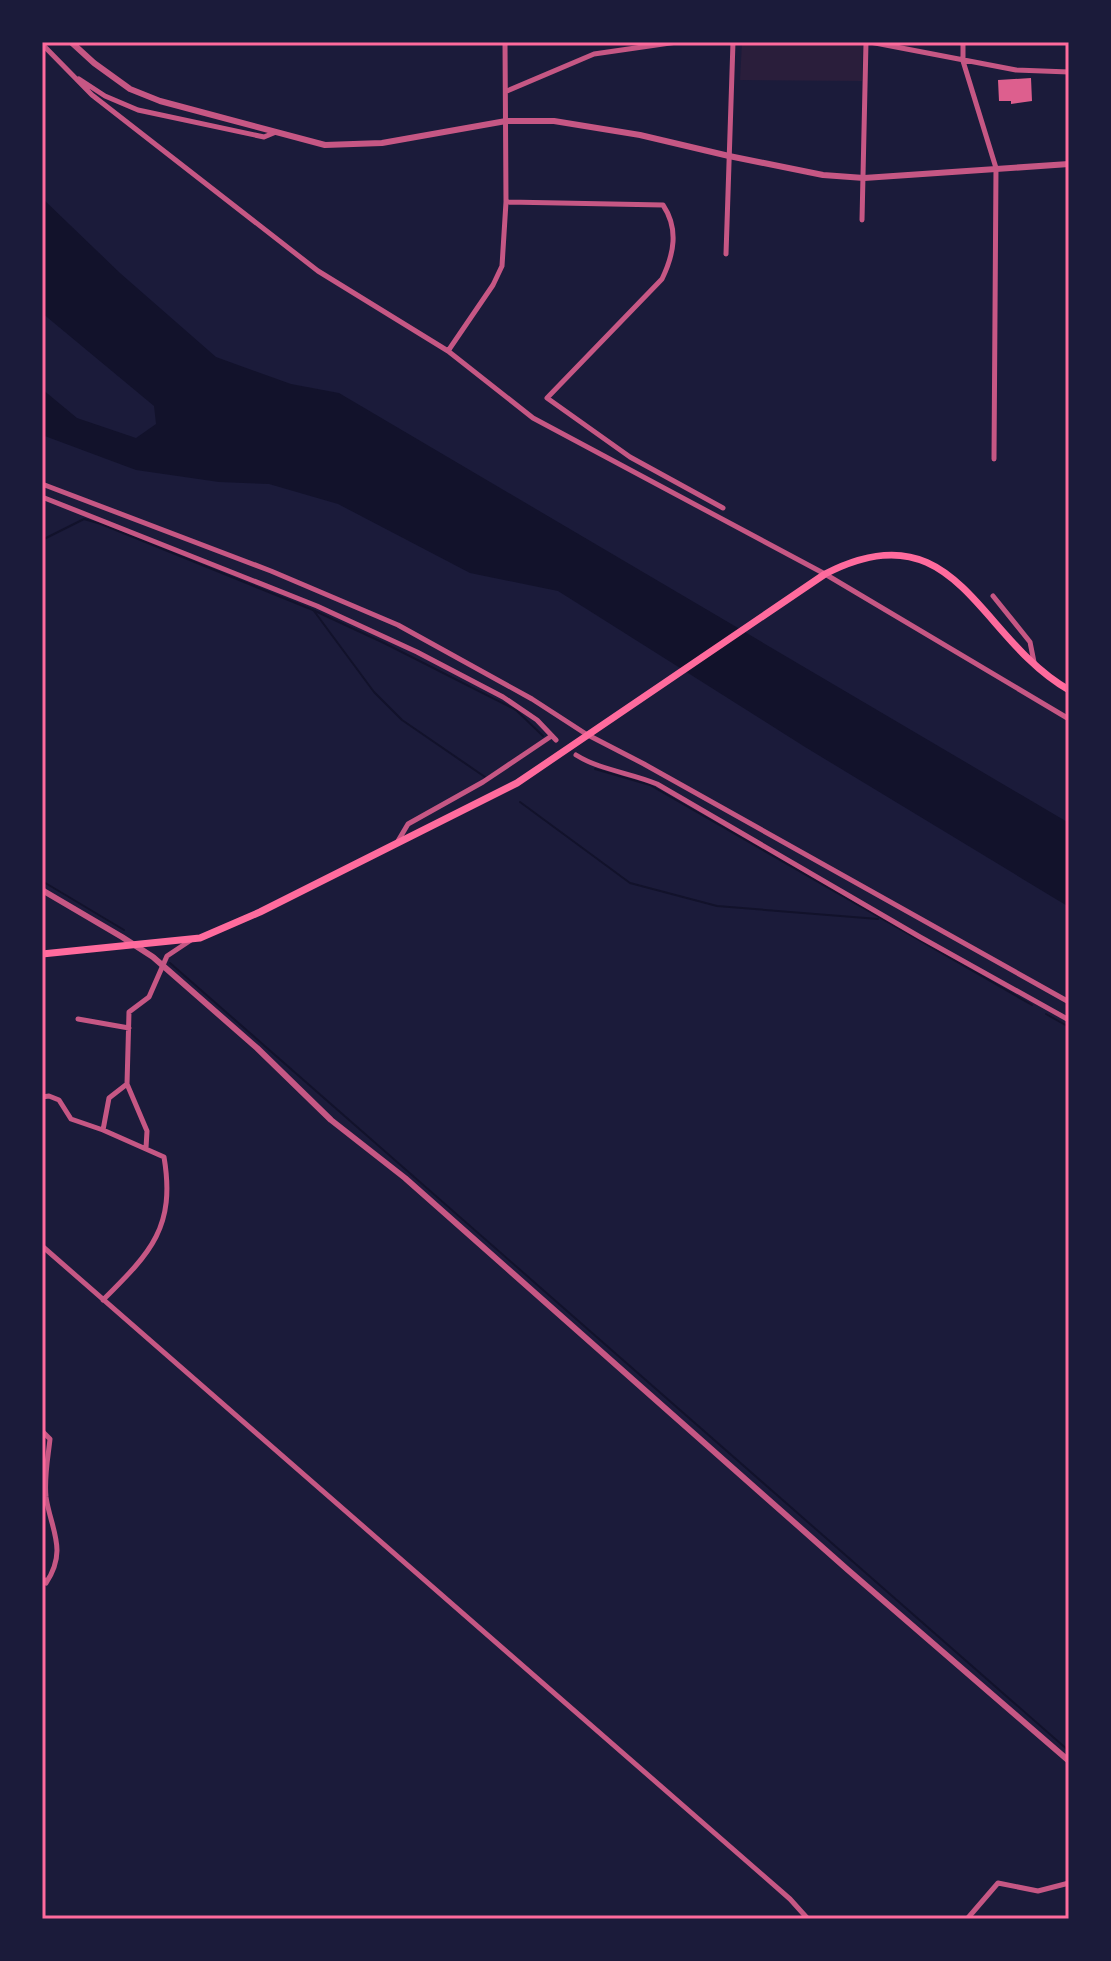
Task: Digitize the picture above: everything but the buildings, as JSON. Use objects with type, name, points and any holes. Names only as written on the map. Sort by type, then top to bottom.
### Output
[{"type":"main road","points":[[42,954],[195,938],[260,912],[517,783],[823,576],[850,562],[877,556],[913,555],[945,570],[1035,664],[1069,690]]},
{"type":"street","points":[[71,42],[130,89],[160,101],[325,145],[382,143],[506,121],[554,121],[640,135],[823,175],[864,178],[1069,164]]},
{"type":"street","points":[[448,351],[502,266],[506,202],[505,42]]},
{"type":"street","points":[[506,91],[594,54],[677,42]]},
{"type":"street","points":[[726,254],[733,42]]},
{"type":"street","points":[[862,220],[868,42],[1016,70],[1069,72]]},
{"type":"street","points":[[963,42],[963,61],[996,168],[994,459]]},
{"type":"street","points":[[42,44],[92,95],[318,271],[448,351],[533,418],[823,576],[1069,719]]},
{"type":"street","points":[[68,72],[105,96],[138,110],[264,137],[276,132]]},
{"type":"street","points":[[506,202],[663,205],[673,219],[671,259],[662,279],[547,398],[630,457],[723,508]]},
{"type":"street","points":[[42,484],[271,571],[398,625],[1069,1002]]},
{"type":"street","points":[[42,497],[317,606],[417,652],[503,697],[537,720],[553,739],[408,824],[396,843]]},
{"type":"street","points":[[993,596],[1030,642],[1035,664]]},
{"type":"street","points":[[576,755],[585,761],[637,775],[657,784],[1069,1020]]},
{"type":"street","points":[[42,890],[135,945],[162,966],[257,1048],[331,1120],[405,1178],[1069,1761]]},
{"type":"street","points":[[146,1148],[147,1131],[127,1084],[131,1008],[149,997],[167,956],[195,938]]},
{"type":"street","points":[[78,1019],[129,1028]]},
{"type":"street","points":[[103,1130],[109,1098],[127,1084]]},
{"type":"street","points":[[42,1097],[59,1100],[71,1119],[164,1157],[168,1183],[165,1212],[143,1260],[103,1300]]},
{"type":"street","points":[[42,1246],[784,1894],[808,1919]]},
{"type":"street","points":[[42,1431],[50,1439],[45,1479],[47,1500],[57,1535],[56,1558],[51,1574],[46,1583],[42,1577]]},
{"type":"street","points":[[967,1919],[998,1883],[1038,1891],[1069,1883]]},
{"type":"shaded area","points":[[742,42],[863,44],[862,81],[740,80]]},
{"type":"shaded area","points":[[42,198],[120,273],[216,357],[291,384],[339,393],[1069,823],[1069,907],[805,747],[558,591],[470,573],[338,504],[269,484],[219,482],[136,470],[42,435],[42,389],[77,418],[136,438],[156,424],[154,406],[42,313]]},
{"type":"waterway","points":[[42,540],[84,519],[101,524],[313,610],[384,643],[516,710],[543,736]]},
{"type":"waterway","points":[[314,611],[374,692],[402,720],[485,777]]},
{"type":"waterway","points":[[595,769],[650,785],[1032,1005]]},
{"type":"waterway","points":[[520,802],[630,883],[717,906],[878,919]]},
{"type":"waterway","points":[[42,881],[124,930]]},
{"type":"waterway","points":[[170,963],[1069,1751]]},
{"type":"waterway","points":[[1046,1014],[1069,1027]]}]
